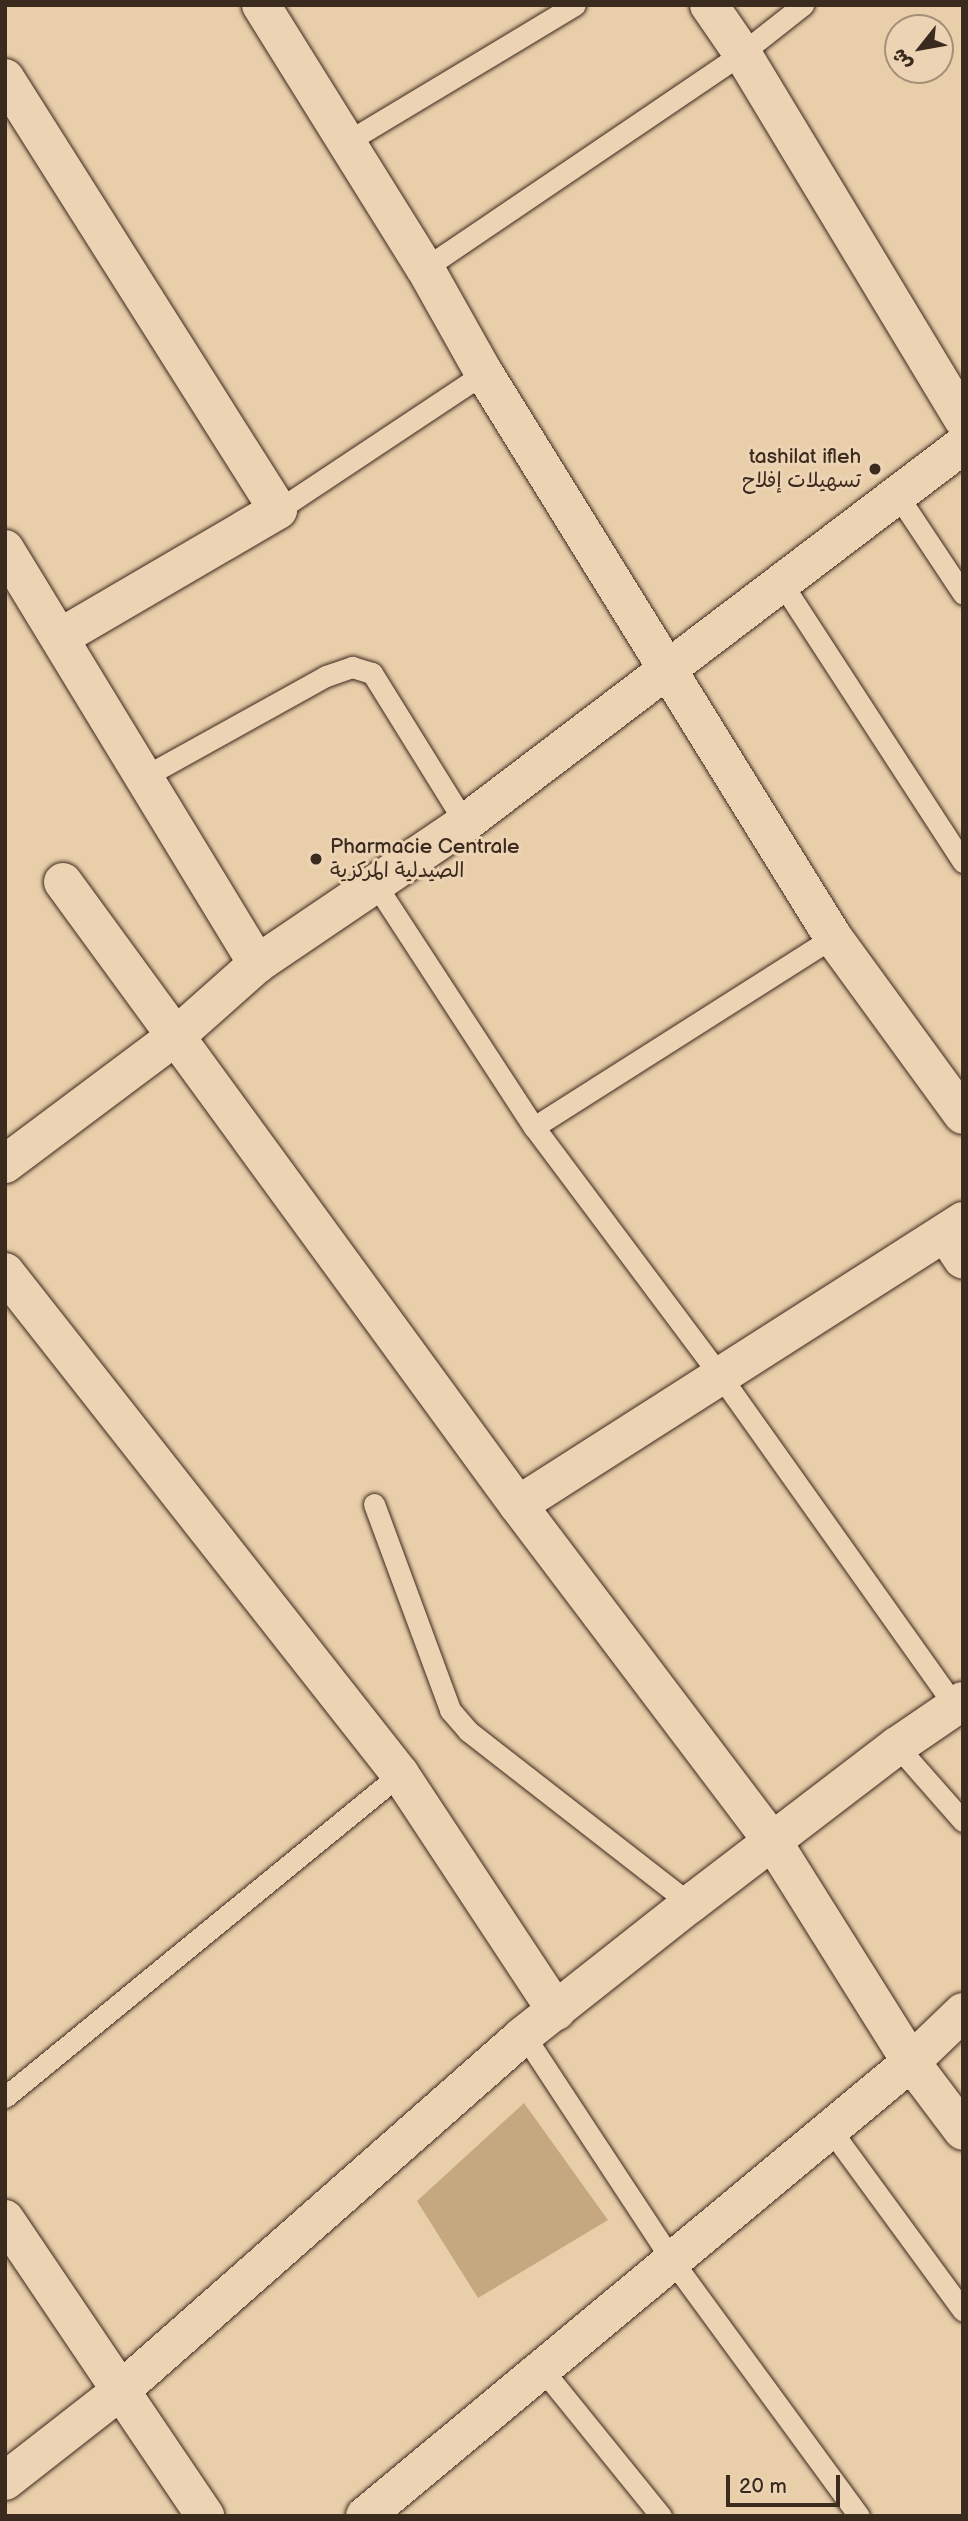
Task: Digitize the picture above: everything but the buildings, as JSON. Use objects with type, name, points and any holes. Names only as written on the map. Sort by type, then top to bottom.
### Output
[{"type":"street","points":[[709,5],[742,52],[963,420]]},
{"type":"street","points":[[267,7],[345,144],[425,268],[484,373],[833,937],[963,1115]]},
{"type":"street","points":[[5,78],[278,510],[61,637]]},
{"type":"street","points":[[5,1164],[176,1035],[257,964],[465,823],[896,493],[963,445]]},
{"type":"street","points":[[5,550],[61,637],[142,778],[257,964]]},
{"type":"street","points":[[63,882],[518,1505],[773,1842],[911,2062],[963,2131]]},
{"type":"street","points":[[518,1505],[719,1374],[957,1238]]},
{"type":"street","points":[[5,1272],[400,1774],[556,2011]]},
{"type":"street","points":[[5,2481],[120,2391],[524,2035],[897,1746],[959,1703]]},
{"type":"street","points":[[365,2516],[911,2062],[963,2012]]},
{"type":"street","points":[[5,2219],[205,2516]]},
{"type":"lane","points":[[345,144],[575,5]]},
{"type":"lane","points":[[425,268],[742,52],[803,5]]},
{"type":"lane","points":[[278,510],[484,373]]},
{"type":"lane","points":[[896,493],[963,594]]},
{"type":"lane","points":[[781,582],[963,862]]},
{"type":"lane","points":[[142,778],[326,676],[352,667],[372,673],[465,823]]},
{"type":"lane","points":[[376,885],[534,1128],[719,1374],[959,1703]]},
{"type":"lane","points":[[534,1128],[833,937]]},
{"type":"lane","points":[[374,1504],[450,1710],[468,1731],[690,1904]]},
{"type":"lane","points":[[897,1746],[963,1821]]},
{"type":"lane","points":[[5,2097],[400,1774]]},
{"type":"lane","points":[[524,2035],[671,2259],[859,2516]]},
{"type":"lane","points":[[830,2129],[963,2311]]},
{"type":"lane","points":[[542,2370],[661,2516]]},
{"type":"place","name":"tashilat ifleh تسهيلات إفلاح","points":[[875,469]]},
{"type":"place","name":"Pharmacie Centrale الصيدلية المركزية","points":[[316,859]]}]
